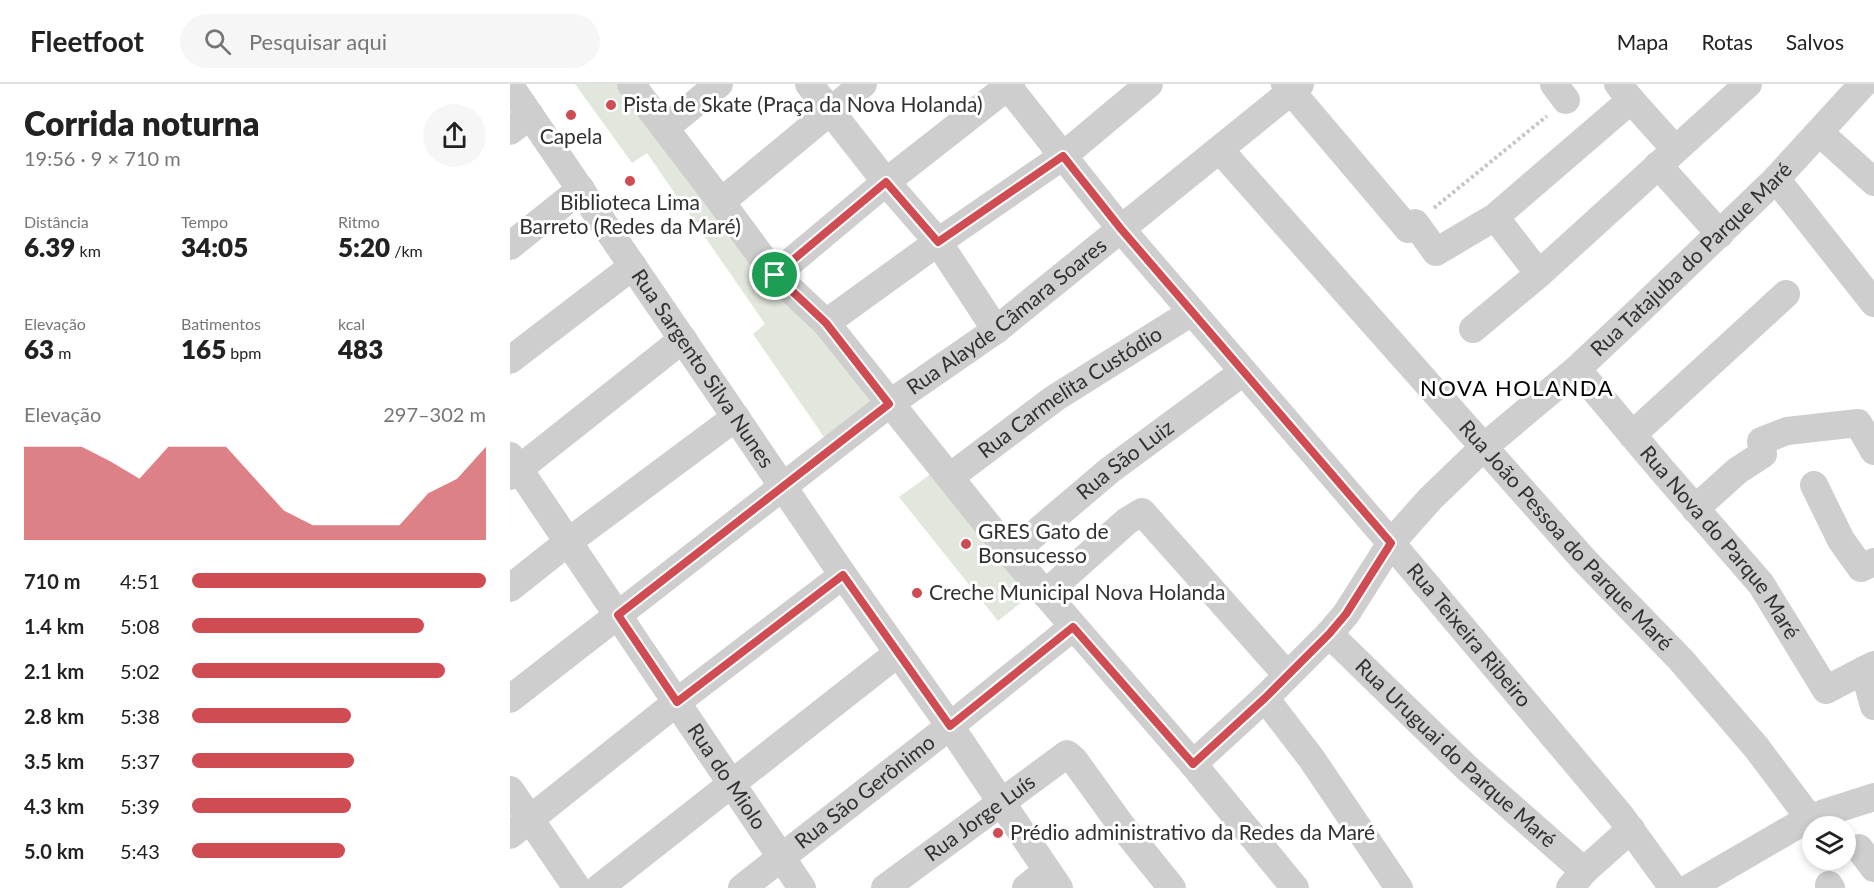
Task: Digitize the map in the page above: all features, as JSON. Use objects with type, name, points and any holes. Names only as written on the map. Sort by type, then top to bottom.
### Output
[{"type":"street","points":[[631,84],[775,275],[826,323],[1011,554],[1193,764],[1295,888]]},
{"type":"street","points":[[665,128],[719,84]]},
{"type":"street","points":[[809,84],[886,182],[938,242],[996,330]]},
{"type":"street","points":[[721,201],[863,84]]},
{"type":"street","points":[[826,323],[1063,156],[1149,84]]},
{"type":"street","points":[[1473,329],[1539,274],[1748,84]]},
{"type":"street","name":"Rua Tatajuba do Parque Maré","points":[[1193,764],[1265,698],[1329,634],[1346,614],[1391,543],[1430,499],[1485,446],[1577,369],[1720,234],[1820,133],[1863,84]]},
{"type":"street","points":[[775,275],[886,182],[1008,85]]},
{"type":"street","name":"Rua Teixeira Ribeiro","points":[[1008,85],[1121,229],[1391,543],[1631,829],[1673,888]]},
{"type":"street","name":"Rua Sargento Silva Nunes","points":[[510,86],[520,123],[581,189],[843,575],[950,726],[1001,803],[1044,882]]},
{"type":"street","points":[[1292,86],[1436,252],[1495,217],[1625,92],[1666,157],[1720,234]]},
{"type":"street","name":"Rua Alayde Câmara Soares","points":[[510,699],[889,404],[996,330],[1220,150],[1292,86]]},
{"type":"street","points":[[1820,133],[1874,182]]},
{"type":"street","name":"Rua João Pessoa do Parque Maré","points":[[1220,150],[1585,561],[1681,660],[1755,747],[1808,816]]},
{"type":"street","points":[[1776,179],[1874,303]]},
{"type":"street","points":[[510,246],[581,189]]},
{"type":"street","points":[[1495,217],[1539,274]]},
{"type":"street","points":[[510,360],[633,266]]},
{"type":"street","points":[[1632,435],[1786,294]]},
{"type":"street","name":"Rua Carmelita Custódio","points":[[950,477],[1054,398],[1192,312]]},
{"type":"street","points":[[513,467],[683,339]]},
{"type":"street","name":"Rua Nova do Parque Maré","points":[[1577,369],[1761,584],[1827,690],[1869,668]]},
{"type":"street","name":"Rua São Luiz","points":[[1011,554],[1110,470],[1243,372]]},
{"type":"street","points":[[510,588],[736,417]]},
{"type":"street","points":[[1695,509],[1737,471],[1763,454],[1761,441],[1787,430],[1858,423],[1874,452]]},
{"type":"street","name":"Rua do Miolo","points":[[513,467],[568,542],[802,888]]},
{"type":"street","points":[[1814,485],[1841,540],[1861,568],[1874,562]]},
{"type":"street","points":[[1045,594],[1127,521],[1142,512],[1287,675]]},
{"type":"street","points":[[520,827],[677,702],[843,575]]},
{"type":"street","name":"Rua São Gerônimo","points":[[742,888],[1073,627]]},
{"type":"street","name":"Rua Uruguai do Parque Maré","points":[[1329,634],[1577,879]]},
{"type":"street","points":[[599,888],[898,653]]},
{"type":"street","points":[[1869,668],[1874,706]]},
{"type":"street","points":[[1265,698],[1311,758],[1399,888]]},
{"type":"street","name":"Rua Jorge Luís","points":[[885,888],[1067,754],[1074,760],[1121,825],[1172,888]]},
{"type":"street","points":[[510,790],[520,827],[578,888]]},
{"type":"street","points":[[1819,816],[1874,797]]},
{"type":"street","points":[[1689,888],[1802,824]]},
{"type":"street","points":[[1577,879],[1631,829]]},
{"type":"path","points":[[1412,226],[1560,92]]},
{"type":"shaded area","points":[[575,84],[624,84],[880,401],[826,440],[753,334],[765,324],[647,153],[632,163]]},
{"type":"shaded area","name":"GRES Gato de Bonsucesso","points":[[936,470],[1034,592],[998,621],[899,497]]},
{"type":"place","name":"Pista de Skate (Praça da Nova Holanda)","points":[[611,105]]},
{"type":"place","name":"Capela","points":[[571,115]]},
{"type":"place","name":"Biblioteca Lima Barreto (Redes da Maré)","points":[[630,181]]},
{"type":"place","name":"GRES Gato de Bonsucesso","points":[[966,544]]},
{"type":"place","name":"Creche Municipal Nova Holanda","points":[[917,593]]},
{"type":"place","name":"Prédio administrativo da Redes da Maré","points":[[998,833]]},
{"type":"district","name":"NOVA HOLANDA","points":[[1517,388]]},
{"type":"route","points":[[1063,156],[1121,229],[1391,543],[1346,614],[1329,634],[1265,698],[1193,764],[1073,627],[950,726],[843,575],[677,702],[618,615],[889,404],[826,323],[775,275],[886,182],[938,242],[1063,156]]}]
